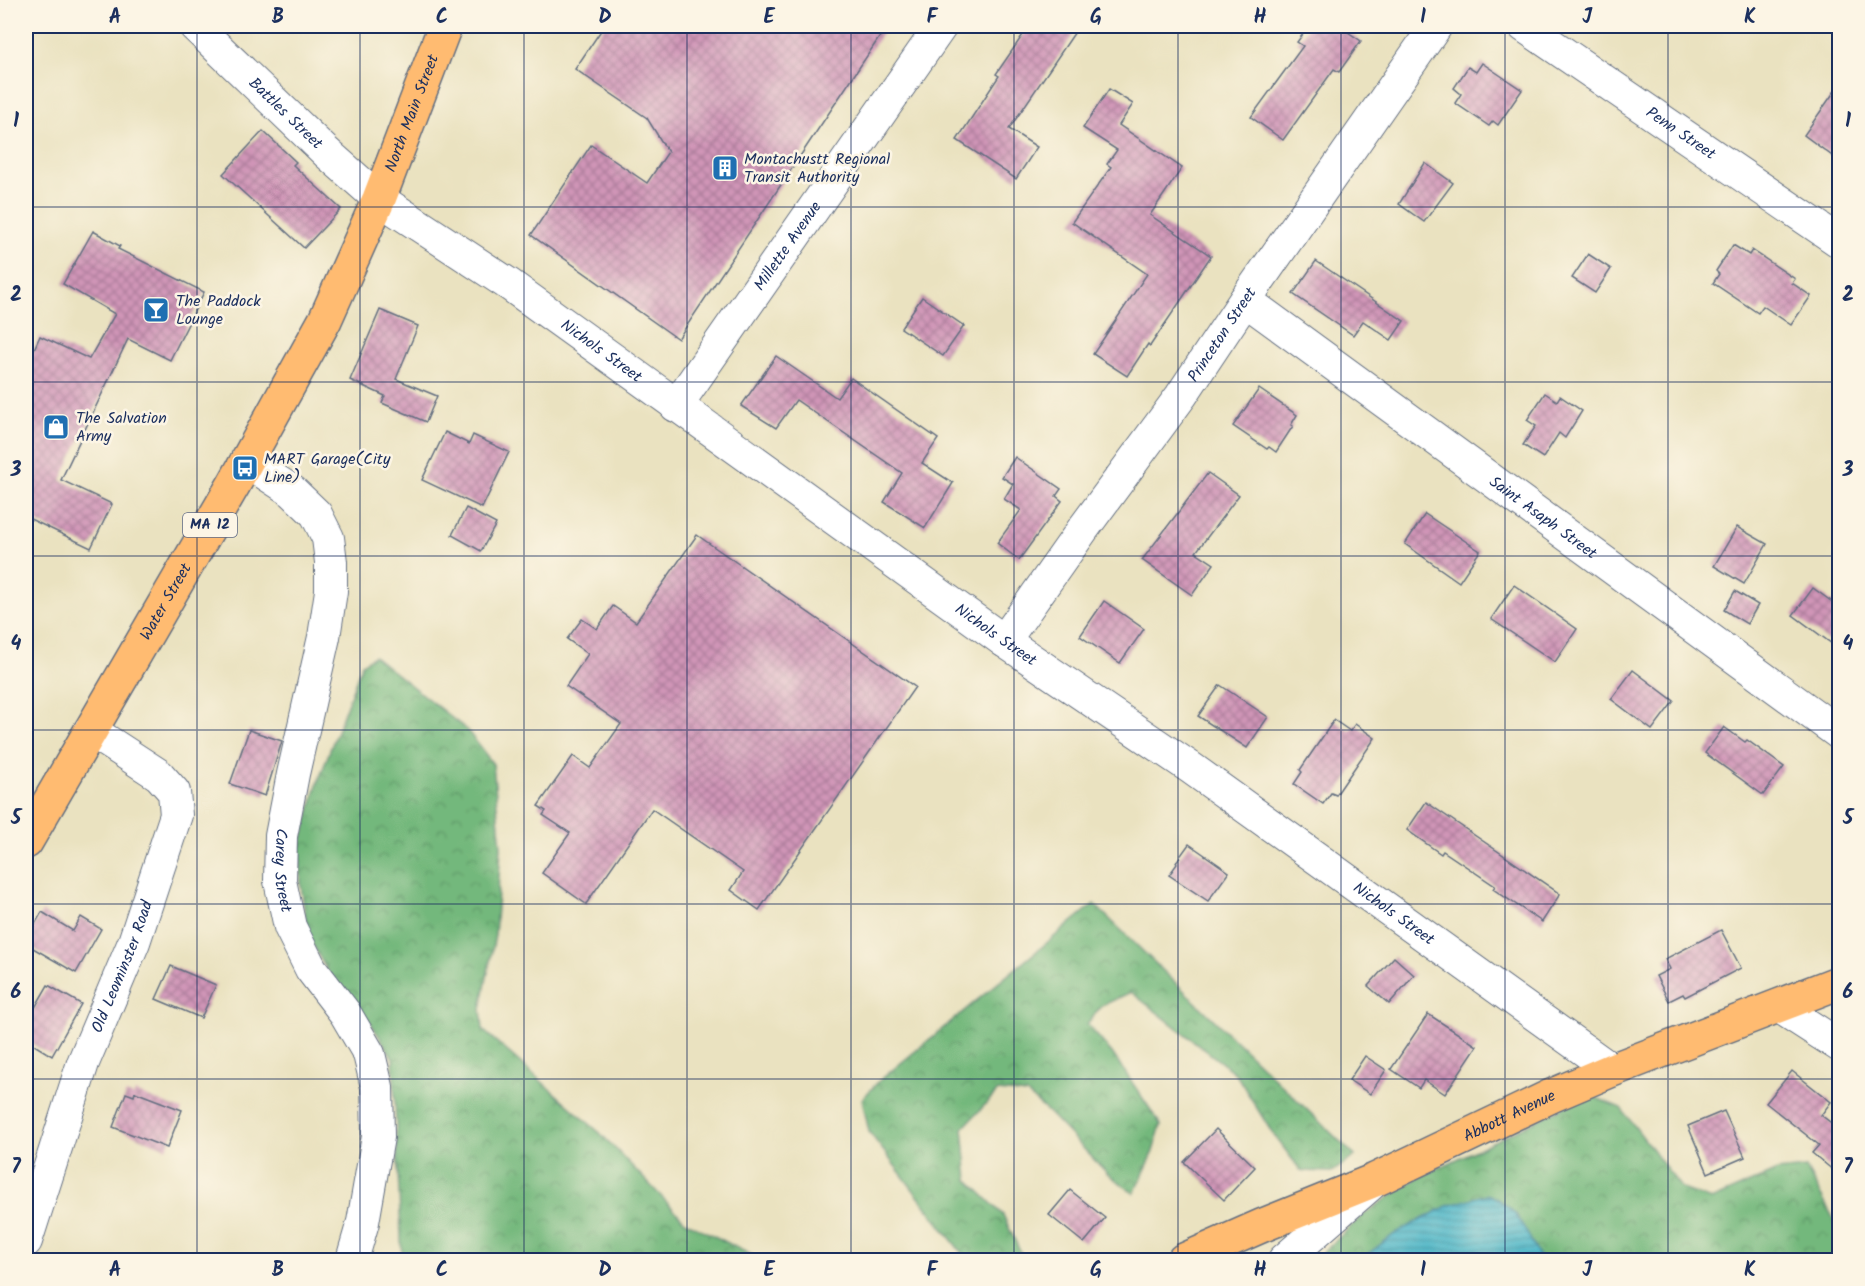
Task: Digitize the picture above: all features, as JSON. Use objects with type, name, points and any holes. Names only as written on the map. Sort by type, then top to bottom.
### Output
[{"type":"main road","name":"North Main Street","points":[[379,199],[445,26]]},
{"type":"main road","name":"Water Street","points":[[26,842],[325,320],[379,199]]},
{"type":"main road","name":"Abbott Avenue","points":[[1184,1260],[1376,1180],[1551,1096],[1612,1070],[1839,982]]},
{"type":"street","name":"Battles Street","points":[[195,26],[327,153],[379,199]]},
{"type":"street","name":"Millette Avenue","points":[[676,406],[941,26]]},
{"type":"street","name":"Princeton Street","points":[[1004,641],[1181,396],[1436,26]]},
{"type":"street","name":"Penn Street","points":[[1524,26],[1839,242]]},
{"type":"street","name":"Nichols Street","points":[[379,199],[510,285],[1004,641],[1191,768],[1612,1070]]},
{"type":"street","name":"Saint Asaph Street","points":[[1245,300],[1839,734]]},
{"type":"street","name":"Carey Street","points":[[246,461],[292,491],[316,514],[327,538],[331,562],[332,591],[324,637],[297,752],[281,836],[280,881],[290,927],[311,969],[345,1013],[369,1054],[377,1087],[378,1137],[363,1222],[352,1260]]},
{"type":"street","name":"Old Leominster Road","points":[[26,1241],[83,1064],[134,942],[176,815],[174,792],[159,775],[90,730]]},
{"type":"street","points":[[1778,1006],[1839,1046]]},
{"type":"street","points":[[1284,1260],[1376,1180]]},
{"type":"green space","points":[[374,656],[467,730],[493,764],[501,847],[495,935],[481,1009],[483,1030],[600,1133],[685,1221],[761,1260],[650,1260],[648,1258],[630,1260],[402,1260],[393,1058],[372,1025],[330,976],[308,936],[301,885],[300,847],[317,785],[362,664]]},
{"type":"green space","points":[[1094,904],[1355,1156],[1332,1172],[1301,1171],[1271,1131],[1236,1074],[1131,992],[1101,1006],[1087,1024],[1112,1053],[1161,1125],[1151,1158],[1134,1193],[1108,1174],[1049,1113],[1027,1094],[998,1091],[963,1128],[968,1180],[1003,1215],[1024,1260],[967,1260],[869,1132],[862,1099],[879,1081]]},
{"type":"green space","points":[[1589,1095],[1621,1108],[1682,1189],[1711,1200],[1777,1171],[1806,1168],[1839,1229],[1839,1260],[1541,1260],[1516,1214],[1396,1233],[1360,1260],[1315,1260],[1363,1215],[1416,1179]]},
{"type":"water","points":[[1487,1194],[1498,1199],[1514,1213],[1541,1260],[1360,1260],[1396,1233],[1447,1206]]},
{"type":"building","name":"Montachustt Regional Transit Authority","points":[[604,26],[887,26],[678,339],[531,235],[591,145],[647,183],[668,152],[647,118],[575,69]]},
{"type":"building","points":[[1029,26],[1079,26],[1009,129],[1037,147],[1016,179],[957,140],[999,76],[996,74]]},
{"type":"building","points":[[1309,26],[1339,26],[1361,41],[1339,72],[1334,69],[1283,140],[1251,117],[1303,46],[1297,42]]},
{"type":"building","points":[[1482,63],[1522,90],[1498,125],[1493,121],[1489,126],[1455,103],[1461,94],[1454,88],[1468,67],[1476,72]]},
{"type":"building","points":[[1839,85],[1839,161],[1804,135]]},
{"type":"building","points":[[1109,89],[1133,104],[1119,125],[1182,168],[1150,215],[1211,256],[1127,376],[1093,354],[1147,274],[1072,222],[1111,167],[1107,164],[1117,150],[1083,128]]},
{"type":"building","points":[[263,131],[296,162],[293,165],[341,209],[304,248],[223,174]]},
{"type":"building","points":[[1425,163],[1453,183],[1424,222],[1399,204]]},
{"type":"building","points":[[93,231],[120,246],[118,249],[204,292],[170,360],[128,339],[61,480],[112,504],[91,548],[26,517],[26,367],[40,336],[89,359],[115,314],[63,284]]},
{"type":"building","points":[[1733,245],[1749,255],[1752,250],[1795,279],[1792,283],[1811,296],[1791,325],[1763,306],[1758,313],[1713,283],[1719,274],[1716,271]]},
{"type":"building","points":[[1588,254],[1611,269],[1595,293],[1572,278]]},
{"type":"building","points":[[1316,261],[1404,321],[1391,340],[1363,321],[1353,335],[1293,294]]},
{"type":"building","points":[[922,297],[964,326],[943,356],[901,328]]},
{"type":"building","points":[[380,310],[418,326],[396,379],[437,396],[426,422],[382,403],[385,396],[350,380]]},
{"type":"building","points":[[776,356],[837,398],[851,378],[938,439],[922,463],[953,483],[925,528],[884,502],[902,473],[796,400],[776,428],[741,406]]},
{"type":"building","points":[[1259,389],[1297,415],[1291,425],[1293,426],[1276,452],[1269,447],[1267,449],[1233,426]]},
{"type":"building","points":[[1545,393],[1557,401],[1560,396],[1582,411],[1565,438],[1559,433],[1543,458],[1523,445],[1536,426],[1527,420]]},
{"type":"building","points":[[445,432],[469,444],[473,435],[509,452],[482,508],[422,480]]},
{"type":"building","points":[[1015,457],[1061,489],[1056,496],[1062,501],[1019,560],[997,543],[1021,510],[1004,499],[1013,484],[1002,477]]},
{"type":"building","points":[[1208,473],[1239,495],[1196,552],[1214,564],[1192,595],[1142,560]]},
{"type":"building","points":[[466,508],[496,524],[481,551],[452,535]]},
{"type":"building","points":[[1425,514],[1480,551],[1459,582],[1405,544]]},
{"type":"building","points":[[1737,527],[1767,544],[1744,584],[1714,566]]},
{"type":"building","points":[[697,535],[915,687],[759,910],[731,890],[743,872],[652,809],[586,904],[542,873],[570,833],[543,815],[546,811],[538,806],[573,756],[590,768],[621,724],[566,686],[588,654],[567,639],[582,619],[597,629],[613,606],[636,622]]},
{"type":"building","points":[[1514,585],[1577,629],[1555,662],[1491,619]]},
{"type":"building","points":[[1813,588],[1839,607],[1839,649],[1793,615]]},
{"type":"building","points":[[1735,591],[1758,605],[1747,624],[1724,610]]},
{"type":"building","points":[[1104,601],[1144,629],[1120,663],[1080,636]]},
{"type":"building","points":[[1633,670],[1674,701],[1652,730],[1611,699]]},
{"type":"building","points":[[1220,685],[1268,717],[1247,748],[1198,716]]},
{"type":"building","points":[[1334,720],[1350,731],[1355,724],[1375,738],[1336,795],[1331,793],[1323,804],[1294,784],[1302,772],[1300,770]]},
{"type":"building","points":[[1724,727],[1745,742],[1747,740],[1784,767],[1763,795],[1705,753]]},
{"type":"building","points":[[249,730],[282,741],[265,796],[230,784]]},
{"type":"building","points":[[1426,802],[1560,894],[1542,922],[1493,889],[1495,886],[1443,851],[1441,854],[1407,830]]},
{"type":"building","points":[[1189,844],[1229,872],[1208,901],[1169,875]]},
{"type":"building","points":[[42,912],[73,931],[81,917],[101,929],[76,973],[26,944]]},
{"type":"building","points":[[1721,930],[1741,968],[1685,997],[1683,994],[1669,1001],[1656,976],[1670,969],[1665,959]]},
{"type":"building","points":[[1394,957],[1414,975],[1389,1004],[1368,986]]},
{"type":"building","points":[[171,966],[216,985],[201,1018],[156,999]]},
{"type":"building","points":[[48,985],[81,1004],[52,1056],[26,1040],[26,1023]]},
{"type":"building","points":[[1428,1014],[1477,1046],[1445,1094],[1424,1080],[1419,1088],[1391,1069]]},
{"type":"building","points":[[1365,1056],[1386,1070],[1370,1094],[1349,1080]]},
{"type":"building","points":[[1792,1071],[1831,1102],[1821,1115],[1834,1125],[1839,1119],[1839,1175],[1812,1153],[1819,1145],[1766,1103]]},
{"type":"building","points":[[135,1092],[182,1110],[167,1148],[113,1127],[126,1093],[134,1096]]},
{"type":"building","points":[[1724,1111],[1745,1157],[1708,1173],[1688,1126]]},
{"type":"building","points":[[1216,1129],[1255,1167],[1224,1200],[1184,1162]]},
{"type":"building","points":[[1070,1190],[1105,1218],[1084,1243],[1049,1215]]},
{"type":"place","name":"Montachustt Regional Transit Authority","points":[[725,168]]},
{"type":"place","name":"The Paddock Lounge","points":[[156,310]]},
{"type":"place","name":"The Salvation Army","points":[[56,427]]},
{"type":"place","name":"MART Garage(City Line)","points":[[245,468]]}]
